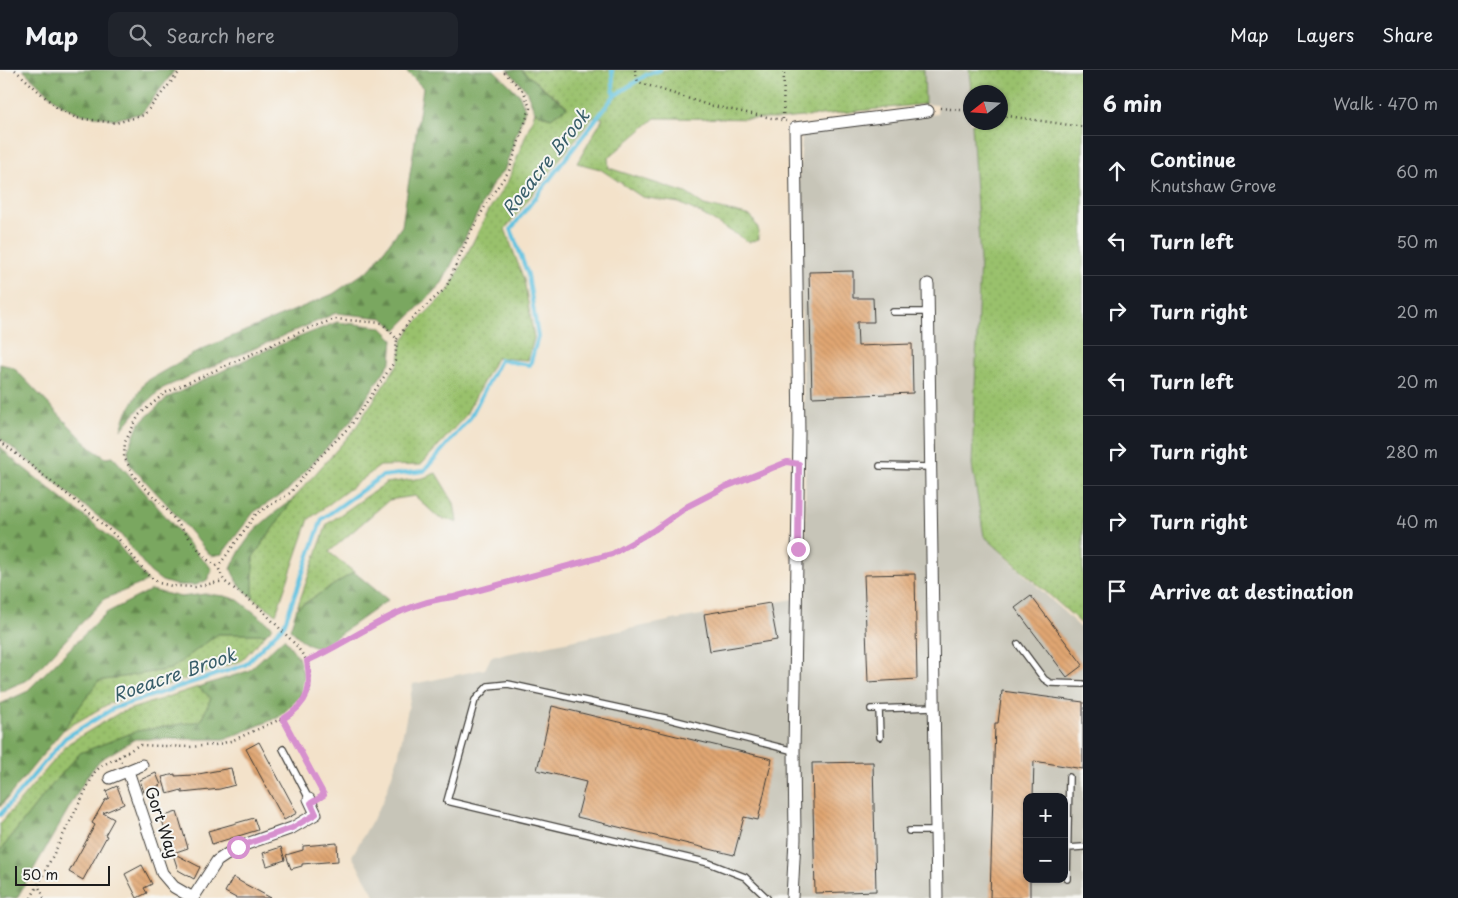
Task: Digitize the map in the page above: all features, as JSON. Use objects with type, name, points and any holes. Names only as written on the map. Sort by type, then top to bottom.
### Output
[{"type":"street","points":[[792,898],[795,838],[794,751],[799,464],[795,128],[928,111]]},
{"type":"street","points":[[928,284],[937,898]]},
{"type":"street","name":"Gort Way","points":[[110,778],[142,765]]},
{"type":"street","name":"Gort Way","points":[[128,770],[162,873],[174,887],[193,898]]},
{"type":"street","points":[[193,898],[217,861],[238,847],[292,828],[316,814],[310,801]]},
{"type":"lane","points":[[893,312],[929,312]]},
{"type":"lane","points":[[880,466],[931,466]]},
{"type":"lane","points":[[1018,644],[1044,679],[1050,683],[1083,684]]},
{"type":"lane","points":[[767,898],[745,877],[709,863],[447,801],[475,700],[488,686],[508,684],[666,718],[794,751]]},
{"type":"lane","points":[[871,709],[934,708]]},
{"type":"lane","points":[[879,709],[880,737]]},
{"type":"lane","points":[[283,749],[310,801]]},
{"type":"lane","points":[[1069,777],[1068,848],[1083,847]]},
{"type":"lane","points":[[909,831],[936,831]]},
{"type":"path","points":[[15,70],[56,107],[76,118],[116,123],[144,115],[181,70]]},
{"type":"path","points":[[218,567],[256,514],[290,493],[317,460],[351,425],[395,361],[397,339],[410,320],[446,288],[469,235],[491,196],[509,171],[530,108],[524,92],[502,70]]},
{"type":"path","points":[[635,70],[638,82],[708,105],[783,119],[795,128]]},
{"type":"path","points":[[783,119],[784,70]]},
{"type":"path","points":[[928,111],[934,108],[963,110]]},
{"type":"path","points":[[1008,116],[1083,127]]},
{"type":"path","points":[[31,898],[96,772],[101,766],[139,745],[189,747],[215,745],[283,719],[302,703],[309,693],[310,678],[307,661],[296,645],[259,607],[224,581],[218,567],[206,558],[168,511],[134,476],[124,457],[125,442],[139,415],[165,392],[236,359],[336,319],[382,323],[397,339]]},
{"type":"path","points":[[0,441],[77,502],[116,536],[149,576],[159,583],[172,586],[196,587],[224,581]]},
{"type":"path","points":[[307,661],[341,646],[386,617],[433,599],[454,597],[612,554],[654,530],[688,506],[723,488],[787,462],[799,464]]},
{"type":"path","points":[[283,719],[324,795],[310,801]]},
{"type":"path","points":[[119,757],[122,766],[128,770]]},
{"type":"path","points":[[38,885],[44,898]]},
{"type":"shaded area","points":[[924,70],[969,70],[970,85],[963,85],[963,130],[972,130],[980,260],[972,465],[984,536],[1083,630],[1083,898],[376,898],[352,856],[383,801],[398,758],[413,684],[485,669],[491,657],[678,619],[806,597],[805,439],[798,192],[802,138],[806,128],[937,114],[938,105],[925,104]]},
{"type":"green space","points":[[23,70],[175,70],[142,113],[116,119],[81,114],[60,104]]},
{"type":"green space","points":[[405,70],[494,70],[519,94],[525,109],[504,171],[494,181],[442,283],[396,330],[383,318],[336,313],[163,388],[137,411],[121,430],[126,414],[145,382],[200,350],[333,294],[371,268],[402,226],[423,88]]},
{"type":"green space","points":[[508,70],[521,70],[567,107],[551,118],[535,112],[526,90]]},
{"type":"green space","points":[[521,70],[924,70],[925,104],[783,119],[655,118],[608,158],[609,168],[686,193],[704,205],[751,216],[758,228],[759,239],[749,242],[679,203],[642,197],[600,169],[577,163],[603,118],[593,117],[505,229],[524,280],[534,338],[528,360],[496,358],[465,416],[421,465],[380,466],[309,519],[276,614],[253,598],[253,557],[294,498],[354,430],[399,362],[402,342],[412,327],[449,290],[489,210],[508,181],[535,112],[551,118],[567,106]]},
{"type":"green space","points":[[969,70],[1083,70],[1083,625],[984,536],[972,465],[980,260],[972,130],[1008,130],[1008,85],[970,85]]},
{"type":"green space","points":[[337,322],[381,327],[393,339],[391,361],[351,421],[287,491],[254,512],[222,554],[211,556],[130,465],[128,450],[139,424],[167,398],[257,354]]},
{"type":"green space","points":[[0,364],[13,367],[92,449],[106,458],[113,457],[197,554],[210,566],[212,571],[207,580],[196,585],[175,585],[162,581],[150,572],[121,535],[0,438]]},
{"type":"green space","points":[[0,446],[10,457],[115,541],[148,581],[104,599],[29,679],[0,692]]},
{"type":"green space","points":[[436,473],[454,503],[457,522],[439,518],[415,496],[389,500],[329,552],[354,572],[297,608],[327,524],[386,483],[423,478]]},
{"type":"green space","points":[[294,498],[253,557],[253,598],[238,584],[231,569],[243,546],[257,528]]},
{"type":"green space","points":[[354,572],[388,600],[320,648],[305,643],[290,629],[297,608]]},
{"type":"green space","points":[[151,590],[181,597],[205,594],[225,596],[238,600],[273,627],[266,634],[218,634],[171,669],[98,681],[63,730],[0,807],[0,704],[26,692],[106,613]]},
{"type":"green space","points":[[218,634],[266,634],[241,661],[110,703],[63,730],[98,681],[171,669]]},
{"type":"green space","points":[[284,638],[298,657],[304,676],[301,696],[279,717],[226,739],[135,739],[100,760],[88,775],[17,898],[0,898],[0,851],[46,792],[80,753],[137,731],[201,721],[211,698],[198,687],[248,671]]},
{"type":"green space","points":[[198,687],[211,698],[201,721],[137,731],[80,753],[46,792],[0,851],[0,824],[69,743],[119,713]]},
{"type":"building","points":[[853,271],[853,298],[873,298],[874,322],[857,322],[858,346],[912,344],[913,393],[812,397],[809,272]]},
{"type":"building","points":[[915,574],[917,679],[868,682],[864,575]]},
{"type":"building","points":[[1031,596],[1083,665],[1067,677],[1015,608]]},
{"type":"building","points":[[770,603],[777,640],[710,651],[704,614]]},
{"type":"building","points":[[1002,691],[1083,702],[1083,769],[1034,761],[1033,793],[1023,793],[1023,883],[1030,883],[1030,898],[990,898],[995,723],[998,723]]},
{"type":"building","points":[[552,706],[772,759],[758,820],[744,817],[734,855],[577,817],[586,782],[537,770]]},
{"type":"building","points":[[259,742],[297,813],[284,820],[246,749]]},
{"type":"building","points":[[873,762],[876,891],[815,893],[812,763]]},
{"type":"building","points":[[231,768],[235,785],[220,789],[182,793],[182,790],[167,794],[162,777],[175,774],[175,776],[193,775]]},
{"type":"building","points":[[156,773],[161,785],[144,792],[140,780]]},
{"type":"building","points":[[117,786],[124,804],[103,813],[114,819],[83,880],[69,872],[95,825],[92,823],[105,800],[109,798],[106,791]]},
{"type":"building","points":[[177,812],[188,848],[173,853],[200,867],[194,879],[178,870],[161,817]]},
{"type":"building","points":[[254,818],[258,830],[212,844],[208,831]]},
{"type":"building","points":[[337,843],[338,861],[302,864],[302,866],[291,869],[286,855],[303,850],[303,846]]},
{"type":"building","points":[[281,847],[285,860],[267,866],[263,853]]},
{"type":"building","points":[[142,865],[152,884],[144,888],[147,893],[137,898],[125,874]]},
{"type":"building","points":[[233,877],[271,898],[236,898],[225,892]]},
{"type":"waterway","name":"Roeacre Brook","points":[[0,815],[65,738],[114,708],[245,665],[284,625],[322,519],[382,476],[424,471],[470,418],[500,360],[530,365],[538,337],[528,275],[511,229],[614,96],[612,70]]},
{"type":"waterway","points":[[614,96],[646,75],[660,70]]},
{"type":"route","points":[[238,847],[292,828],[316,814],[311,803],[324,795],[283,719],[290,715],[309,693],[310,678],[307,661],[341,646],[386,617],[433,599],[454,597],[612,554],[654,530],[688,506],[723,488],[787,462],[799,464],[798,549]]}]
